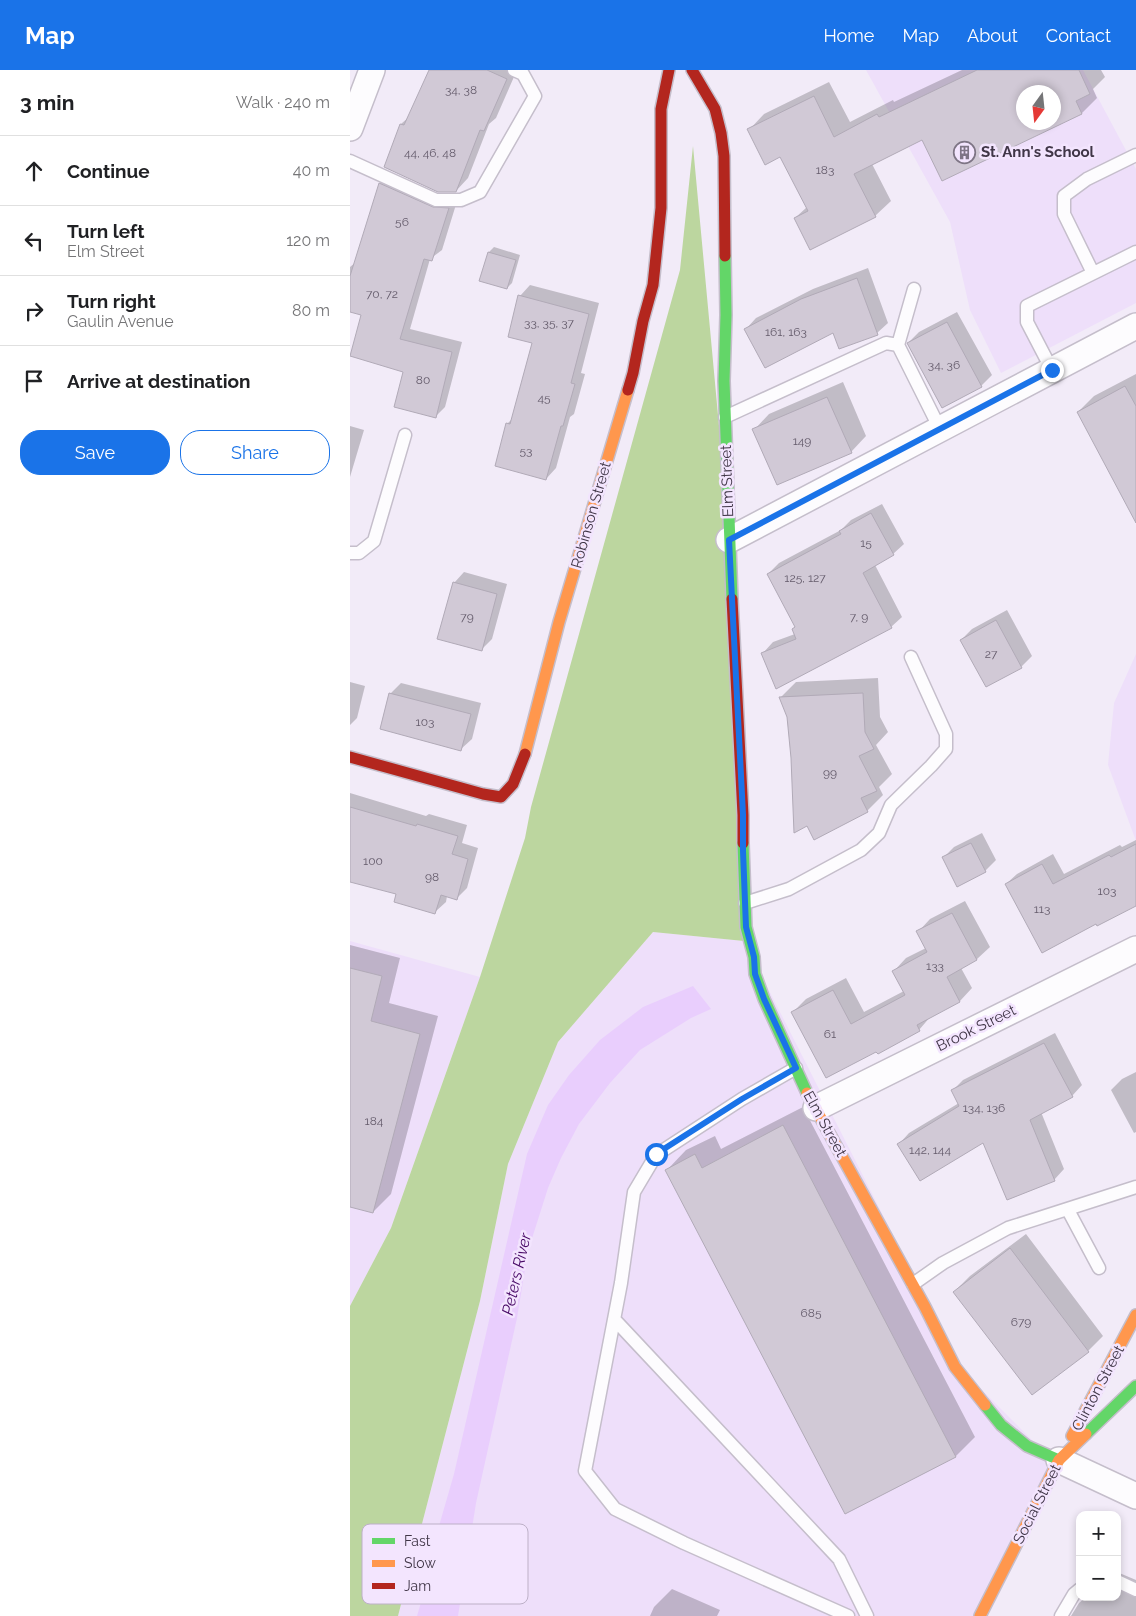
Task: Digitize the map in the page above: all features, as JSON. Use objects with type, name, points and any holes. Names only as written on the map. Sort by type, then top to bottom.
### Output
[{"type":"street","points":[[350,128],[372,70]]},
{"type":"street","name":"Robinson Street","points":[[350,757],[483,794],[501,797],[513,784],[523,760],[560,622],[633,373],[643,321],[653,285],[661,208],[661,109],[670,70]]},
{"type":"street","name":"Elm Street","points":[[692,70],[715,110],[724,156],[726,315],[724,381],[729,540],[743,815],[746,927],[754,957],[755,974],[764,999],[816,1108],[913,1284],[955,1367],[1000,1425],[1027,1446],[1059,1460]]},
{"type":"street","points":[[699,81],[710,74]]},
{"type":"street","points":[[729,540],[1136,326]]},
{"type":"street","name":"Brook Street","points":[[816,1108],[1136,948]]},
{"type":"street","name":"Clinton Street","points":[[1059,1460],[1136,1315]]},
{"type":"street","name":"Social Street","points":[[980,1616],[1059,1460],[1136,1386]]},
{"type":"street","points":[[1059,1460],[1136,1496]]},
{"type":"lane","points":[[350,161],[436,200],[461,200],[480,192],[535,96],[523,74],[514,70]]},
{"type":"lane","points":[[1093,273],[1064,214],[1064,196],[1087,179],[1136,155]]},
{"type":"lane","points":[[1052,370],[1027,322],[1027,306],[1136,252]]},
{"type":"lane","points":[[914,289],[898,345],[940,429]]},
{"type":"lane","points":[[725,416],[886,343],[898,345]]},
{"type":"lane","points":[[350,552],[359,553],[374,541],[405,435]]},
{"type":"lane","points":[[745,903],[789,889],[861,850],[879,833],[891,805],[931,766],[946,748],[946,734],[911,657]]},
{"type":"lane","points":[[796,1068],[742,1099],[656,1154],[634,1192],[614,1319],[585,1471],[615,1509],[684,1543],[848,1616]]},
{"type":"lane","points":[[913,1284],[943,1262],[1008,1228],[1136,1188]]},
{"type":"lane","points":[[1068,1210],[1099,1268]]},
{"type":"lane","points":[[614,1319],[838,1559],[867,1616]]},
{"type":"lane","points":[[1121,1583],[1136,1590]]},
{"type":"lane","points":[[1061,1616],[1076,1592]]},
{"type":"shaded area","points":[[866,70],[1083,70],[1136,169],[1136,303],[1001,373],[970,310],[950,222]]},
{"type":"shaded area","points":[[1136,654],[1136,841],[1108,765],[1114,703]]},
{"type":"shaded area","points":[[653,932],[744,941],[961,1369],[1055,1463],[983,1616],[398,1616],[401,1604],[528,1604],[528,1524],[422,1524],[480,1301],[508,1164],[558,1042]]},
{"type":"shaded area","points":[[350,941],[480,977],[391,1228],[350,1306]]},
{"type":"green space","points":[[693,146],[722,458],[744,941],[653,932],[558,1042],[508,1164],[480,1301],[422,1524],[362,1524],[362,1604],[401,1604],[398,1616],[350,1616],[350,1306],[391,1228],[480,977],[525,838],[531,807],[680,270]]},
{"type":"water","name":"Peters River","points":[[693,986],[711,1009],[691,1018],[640,1050],[610,1083],[579,1124],[561,1158],[548,1188],[528,1251],[517,1318],[473,1524],[440,1524],[454,1474],[527,1154],[548,1105],[569,1075],[600,1040],[643,1007]]},
{"type":"water","points":[[421,1604],[460,1604],[458,1616],[417,1616]]},
{"type":"building","points":[[429,70],[487,70],[507,79],[484,131],[480,130],[456,192],[438,192],[384,167],[400,124],[404,125]]},
{"type":"building","points":[[977,70],[1079,70],[1090,94],[1076,101],[1082,114],[1061,124],[1061,85],[1016,85],[1016,130],[1049,130],[942,181],[922,140],[854,174],[876,217],[810,250],[794,218],[808,211],[780,157],[765,165],[747,129],[814,96],[834,137],[877,114],[879,117]]},
{"type":"building","points":[[379,183],[433,207],[449,208],[432,261],[424,259],[400,339],[452,352],[436,418],[394,407],[403,372],[350,356],[361,315],[350,312],[350,276]]},
{"type":"building","points":[[488,252],[516,260],[507,289],[479,281]]},
{"type":"building","points":[[857,278],[878,335],[839,349],[833,333],[765,368],[744,329],[801,299]]},
{"type":"building","points":[[518,295],[589,314],[571,383],[575,384],[546,480],[495,466],[506,423],[510,424],[532,343],[508,337]]},
{"type":"building","points":[[947,322],[982,387],[942,408],[907,343]]},
{"type":"building","points":[[1125,386],[1136,406],[1136,523],[1077,412]]},
{"type":"building","points":[[827,397],[852,453],[777,485],[752,429]]},
{"type":"building","points":[[871,513],[894,555],[863,573],[892,628],[776,689],[761,653],[796,639],[792,629],[795,627],[767,574],[841,534],[839,531]]},
{"type":"building","points":[[453,582],[497,594],[482,651],[437,639]]},
{"type":"building","points":[[996,620],[1022,668],[986,687],[960,640]]},
{"type":"building","points":[[389,693],[471,714],[461,751],[380,729]]},
{"type":"building","points":[[863,693],[865,732],[874,749],[859,756],[877,791],[861,798],[868,812],[814,840],[807,826],[794,833],[791,758],[787,717],[779,697]]},
{"type":"building","points":[[350,807],[458,836],[452,854],[468,859],[457,900],[441,895],[435,914],[394,902],[396,894],[350,882]]},
{"type":"building","points":[[971,843],[986,872],[957,887],[942,857]]},
{"type":"building","points":[[1136,844],[1136,906],[1097,926],[1096,924],[1042,953],[1005,884],[1042,864],[1053,884],[1109,855],[1111,857]]},
{"type":"building","points":[[952,913],[977,960],[947,977],[960,1002],[917,1025],[920,1031],[878,1054],[876,1052],[826,1078],[791,1012],[833,990],[851,1024],[905,995],[892,971],[927,952],[916,931]]},
{"type":"building","points":[[350,968],[382,976],[371,1021],[420,1034],[373,1213],[350,1207]]},
{"type":"building","points":[[1044,1043],[1073,1097],[1030,1120],[1055,1181],[1007,1200],[983,1143],[920,1181],[897,1144],[959,1106],[951,1090]]},
{"type":"building","points":[[783,1125],[956,1457],[845,1514],[665,1170],[695,1154],[702,1168]]},
{"type":"building","points":[[1010,1248],[1089,1352],[1032,1395],[953,1292]]},
{"type":"traffic: fast","points":[[725,256],[724,381],[732,599]]},
{"type":"traffic: fast","points":[[743,843],[746,927],[754,957],[755,974],[764,999],[807,1093]]},
{"type":"traffic: fast","points":[[1086,1434],[1136,1386]]},
{"type":"traffic: fast","points":[[985,1405],[1001,1425],[1027,1446],[1059,1460]]},
{"type":"traffic: slow","points":[[525,754],[559,622],[628,390]]},
{"type":"traffic: slow","points":[[807,1093],[925,1307],[955,1367],[985,1405]]},
{"type":"traffic: slow","points":[[1072,1436],[1136,1315]]},
{"type":"traffic: slow","points":[[980,1616],[1059,1460],[1086,1434]]},
{"type":"traffic: jam","points":[[628,390],[653,285],[661,208],[661,109],[669,70]]},
{"type":"traffic: jam","points":[[692,70],[715,109],[721,133],[724,156],[725,256]]},
{"type":"traffic: jam","points":[[732,599],[743,843]]},
{"type":"traffic: jam","points":[[350,757],[483,794],[501,797],[513,784],[525,754]]},
{"type":"place","name":"St. Ann's School","points":[[965,152]]},
{"type":"route","points":[[656,1154],[742,1099],[796,1068],[764,999],[755,974],[754,957],[746,927],[743,815],[729,540],[1052,370]]}]
